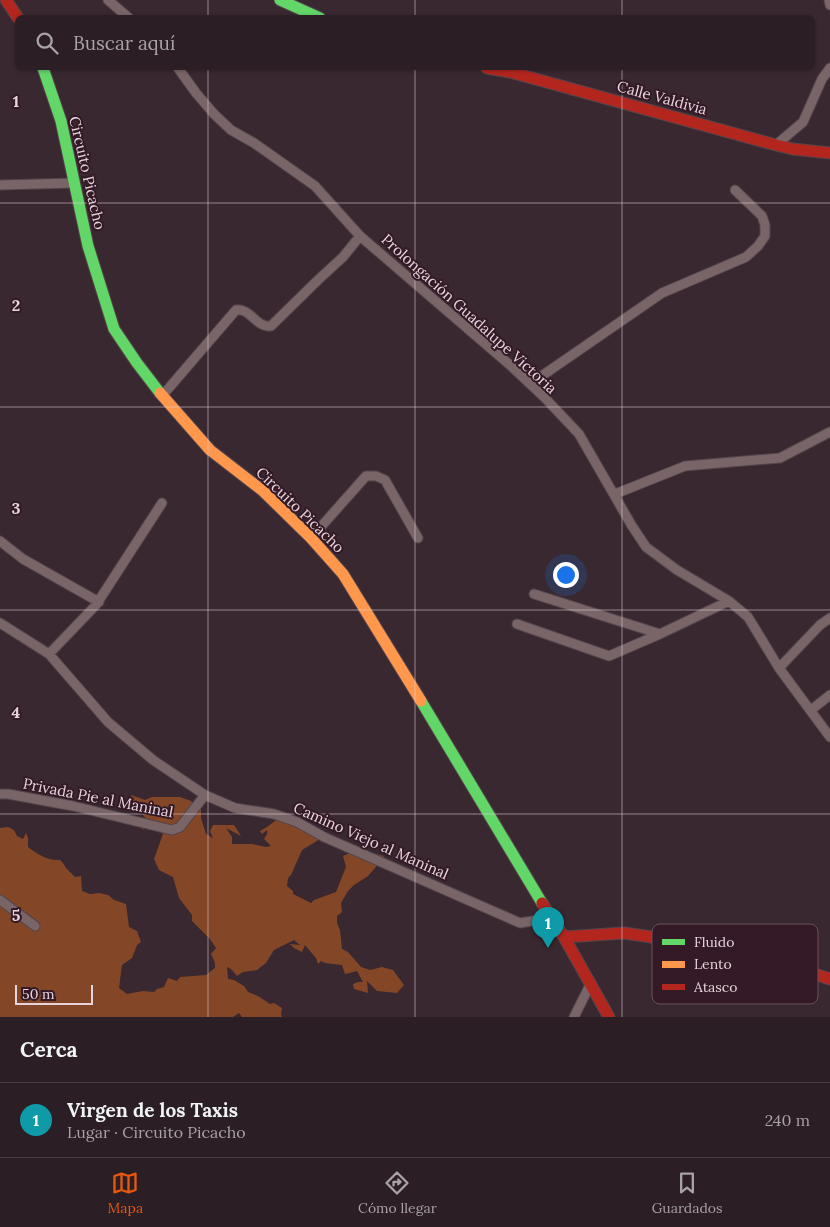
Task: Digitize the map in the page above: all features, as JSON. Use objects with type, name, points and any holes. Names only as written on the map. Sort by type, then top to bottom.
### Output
[{"type":"main road","points":[[6,0],[16,15]]},
{"type":"main road","points":[[280,0],[313,15]]},
{"type":"main road","name":"Circuito Picacho","points":[[44,70],[61,121],[88,246],[114,328],[162,396],[210,450],[264,491],[311,538],[343,574],[373,620],[564,937],[609,1017]]},
{"type":"main road","name":"Calle Valdivia","points":[[498,70],[776,145],[830,153]]},
{"type":"main road","points":[[564,937],[624,934],[652,937]]},
{"type":"street","points":[[108,0],[126,15]]},
{"type":"street","points":[[829,0],[830,5]]},
{"type":"street","points":[[776,145],[803,122],[822,80],[830,68]]},
{"type":"street","name":"Prolongación Guadalupe Victoria","points":[[179,70],[214,114],[231,130],[254,143],[316,186],[360,236],[510,365],[544,397],[579,434],[646,547],[677,570],[729,601],[748,617],[779,668],[830,737]]},
{"type":"street","points":[[0,185],[74,183]]},
{"type":"street","points":[[530,384],[662,293],[746,257],[758,246],[765,236],[762,216],[735,190]]},
{"type":"street","points":[[162,396],[236,310],[241,309],[266,327],[271,326],[342,257],[360,236]]},
{"type":"street","points":[[615,494],[685,466],[780,458],[830,432]]},
{"type":"street","points":[[311,538],[366,476],[376,476],[384,480],[418,538]]},
{"type":"street","points":[[49,654],[99,602],[162,503]]},
{"type":"street","points":[[0,541],[23,559],[99,602]]},
{"type":"street","points":[[534,594],[660,634]]},
{"type":"street","points":[[517,624],[609,656],[729,601]]},
{"type":"street","points":[[779,668],[820,625],[830,618]]},
{"type":"street","name":"Camino Viejo al Maninal","points":[[0,623],[49,654],[108,722],[153,760],[205,795],[235,808],[274,814],[297,822],[324,837],[520,923],[551,918]]},
{"type":"street","points":[[811,710],[830,695]]},
{"type":"street","name":"Privada Pie al Maninal","points":[[0,794],[73,806],[172,830],[180,827],[205,795]]},
{"type":"street","points":[[0,900],[35,926]]},
{"type":"street","points":[[574,1017],[591,983]]},
{"type":"shaded area","points":[[131,795],[145,800],[152,797],[180,797],[191,801],[201,809],[201,818],[206,834],[213,838],[210,831],[213,825],[234,825],[241,836],[226,828],[232,837],[232,844],[271,846],[264,839],[267,830],[262,834],[260,831],[279,818],[316,832],[330,833],[302,850],[288,878],[287,886],[293,891],[293,894],[311,903],[314,900],[336,892],[346,867],[343,856],[358,850],[384,856],[368,876],[348,891],[341,903],[342,912],[337,916],[337,923],[340,930],[342,949],[348,952],[361,967],[370,970],[382,967],[393,970],[404,985],[397,993],[377,991],[367,981],[368,993],[354,989],[353,984],[363,982],[357,971],[345,974],[342,965],[321,961],[318,964],[316,958],[305,945],[302,952],[290,944],[300,945],[294,940],[274,950],[266,963],[257,970],[243,972],[237,976],[227,967],[228,979],[234,980],[244,986],[248,992],[270,1004],[274,1003],[282,1008],[282,1017],[242,1017],[239,1013],[233,1017],[0,1017],[0,828],[8,827],[23,839],[26,833],[28,847],[47,858],[60,860],[75,877],[81,876],[82,891],[90,894],[108,895],[114,900],[126,904],[129,927],[137,931],[141,942],[137,945],[132,958],[122,965],[119,988],[127,994],[143,991],[154,992],[164,987],[168,978],[177,981],[180,977],[206,975],[215,968],[211,954],[216,948],[192,921],[192,915],[179,898],[173,877],[159,870],[154,859],[163,834],[146,823],[143,830],[140,824],[147,820],[133,802]]},
{"type":"traffic: fast","points":[[280,0],[313,15]]},
{"type":"traffic: fast","points":[[44,70],[61,121],[88,246],[114,329],[160,393]]},
{"type":"traffic: fast","points":[[421,701],[542,903]]},
{"type":"traffic: slow","points":[[160,393],[210,450],[263,491],[311,538],[343,574],[421,701]]},
{"type":"traffic: jam","points":[[6,0],[16,15]]},
{"type":"traffic: jam","points":[[498,70],[776,145],[830,153]]},
{"type":"traffic: jam","points":[[542,903],[564,937],[609,1017]]},
{"type":"traffic: jam","points":[[564,937],[624,933],[652,937]]},
{"type":"traffic: jam","points":[[818,975],[830,979]]},
{"type":"place","name":"Virgen de los Taxis","points":[[548,948]]}]
